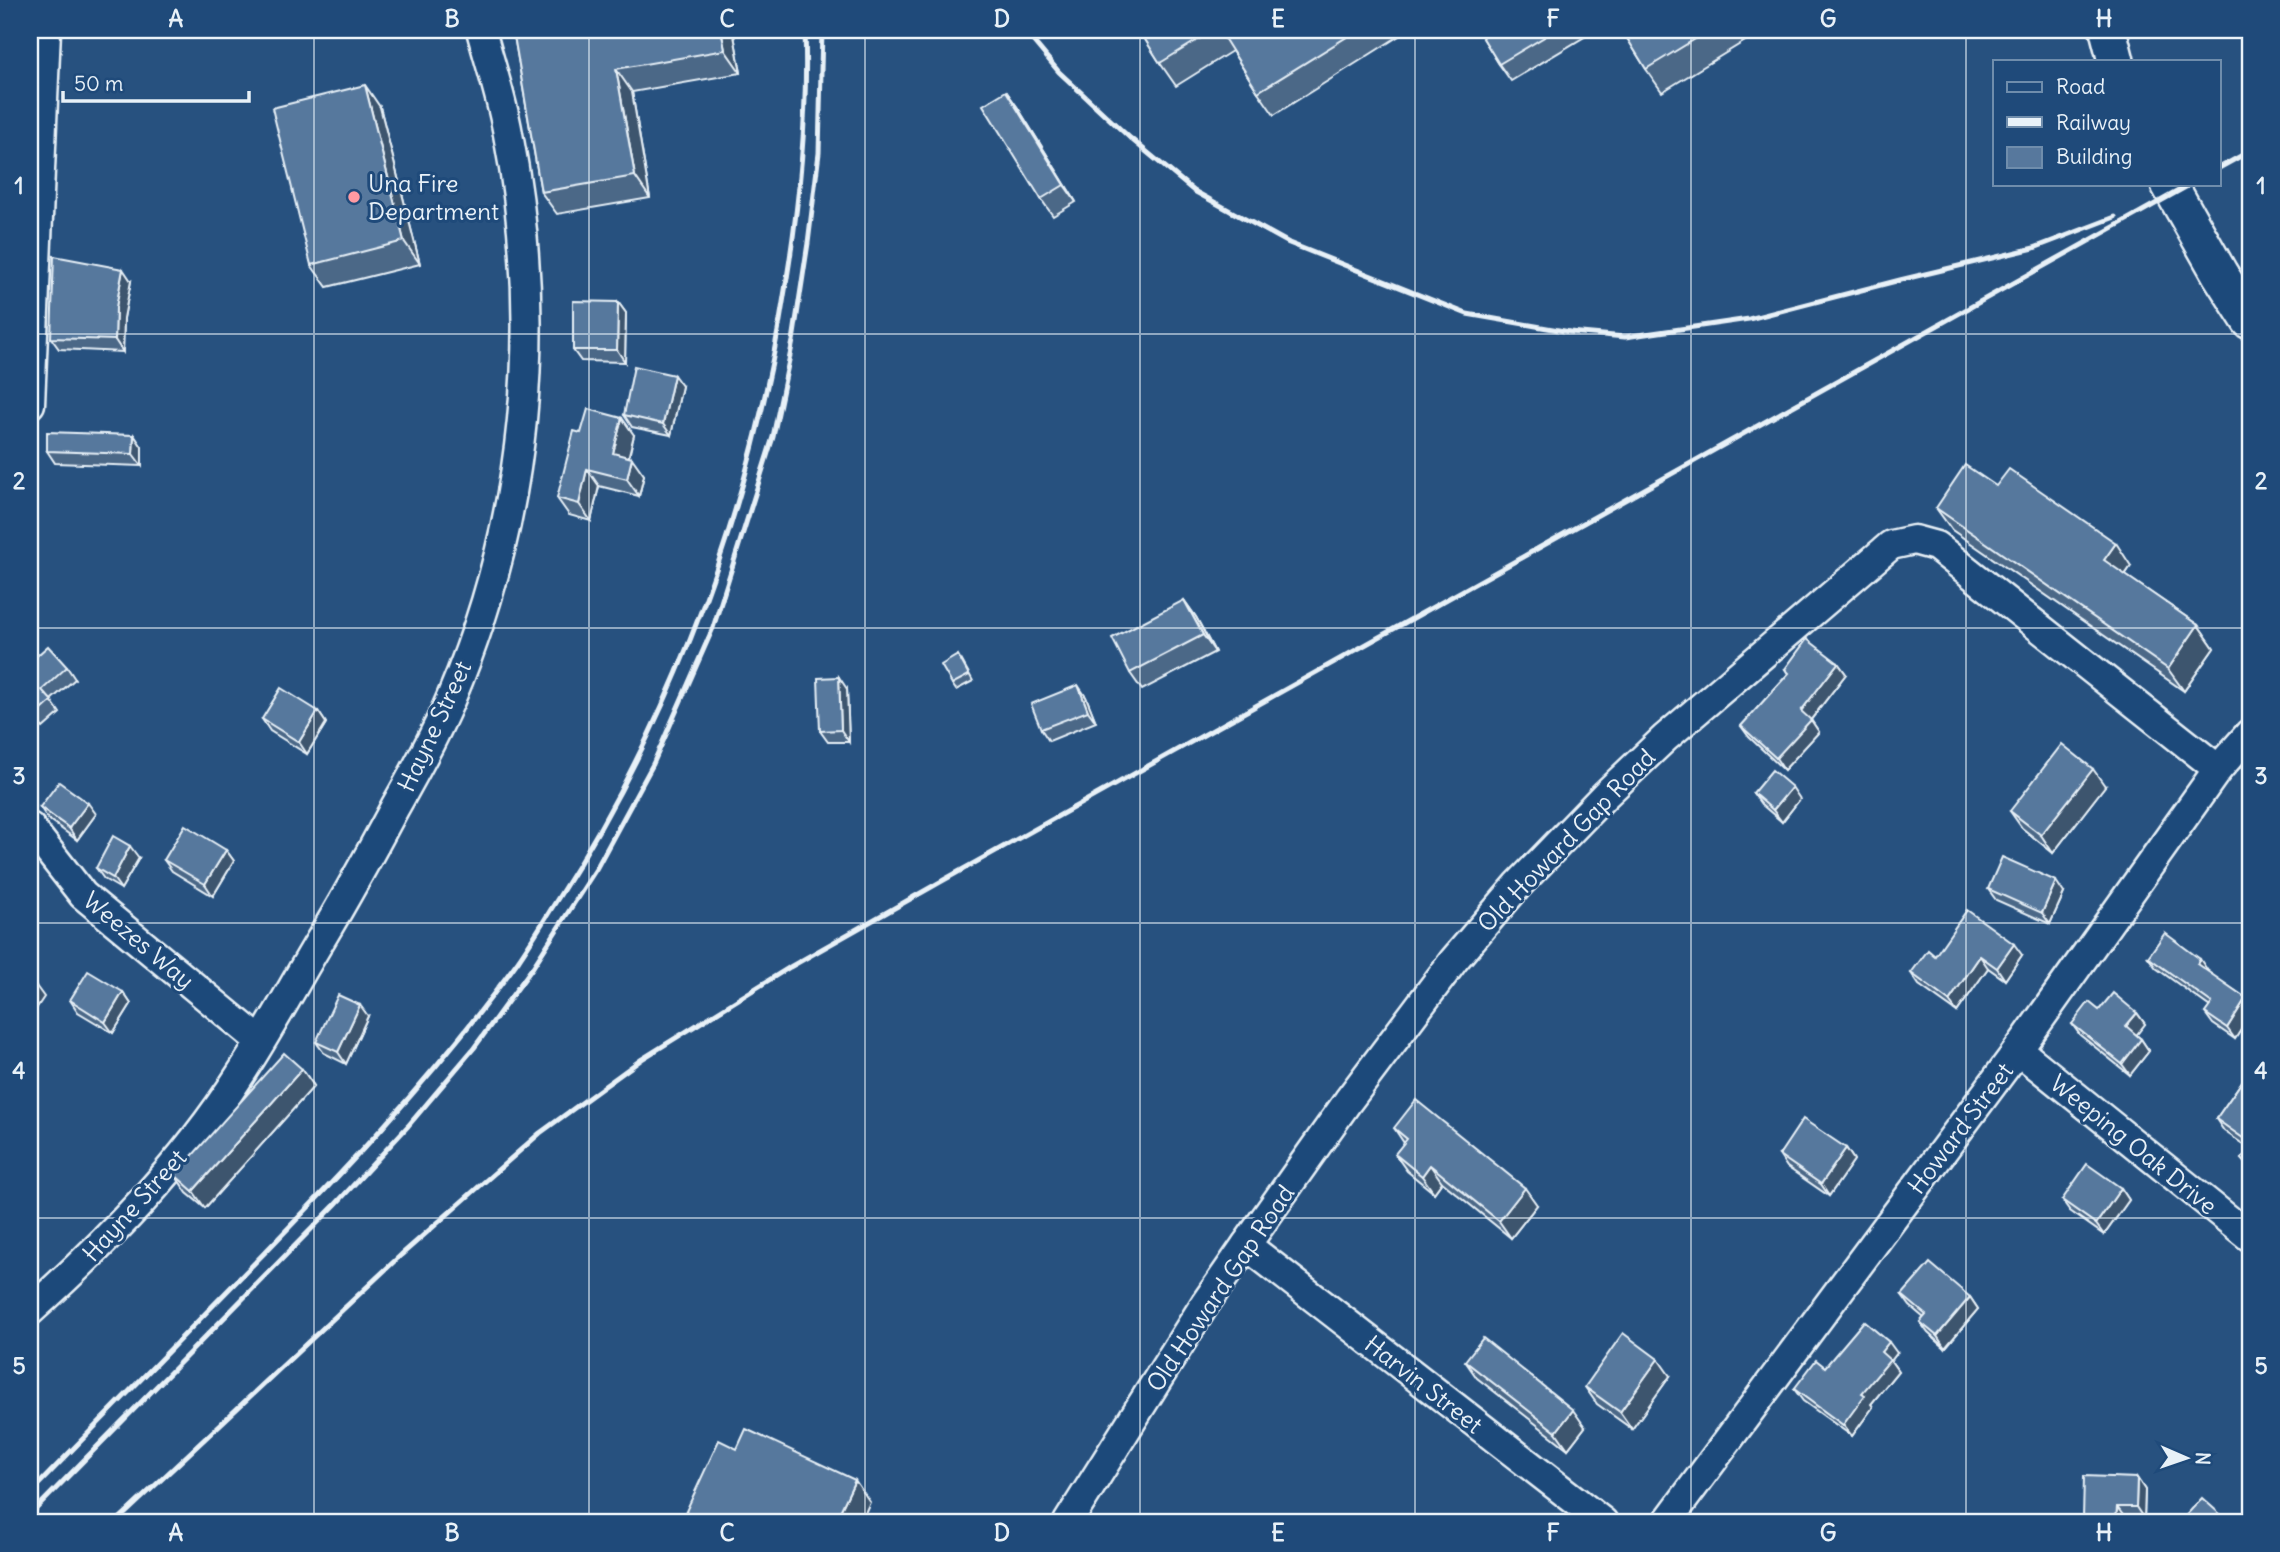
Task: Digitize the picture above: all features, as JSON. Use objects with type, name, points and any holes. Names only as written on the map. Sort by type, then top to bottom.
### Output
[{"type":"main road","points":[[2108,30],[2116,60]]},
{"type":"main road","points":[[2170,186],[2250,321]]},
{"type":"street","points":[[30,404],[46,30]]},
{"type":"street","name":"Hayne Street","points":[[30,1311],[105,1241],[153,1189],[198,1134],[239,1076],[350,890],[429,747],[470,649],[507,528],[524,406],[528,314],[522,223],[508,132],[481,30]]},
{"type":"street","name":"Old Howard Gap Road","points":[[1068,1522],[1198,1315],[1348,1101],[1445,971],[1518,886],[1605,794],[1665,738],[1891,545],[1914,540],[1936,546],[2218,769]]},
{"type":"street","name":"Howard Street","points":[[1667,1522],[2018,1049],[2218,769],[2250,733]]},
{"type":"street","name":"Weezes Way","points":[[30,827],[83,895],[260,1041]]},
{"type":"street","name":"Weeping Oak Drive","points":[[2018,1049],[2250,1237]]},
{"type":"street","name":"Harvin Street","points":[[1246,1245],[1603,1522]]},
{"type":"building","points":[[513,30],[721,30],[725,50],[616,69],[635,176],[541,192]]},
{"type":"building","points":[[1139,30],[1214,30],[1160,63]]},
{"type":"building","points":[[1219,30],[1358,30],[1258,92]]},
{"type":"building","points":[[1478,30],[1556,30],[1499,64]]},
{"type":"building","points":[[1622,30],[1710,30],[1646,69]]},
{"type":"building","name":"Una Fire Department","points":[[365,85],[404,241],[311,265],[272,108]]},
{"type":"building","points":[[1006,91],[1064,185],[1041,199],[983,105]]},
{"type":"building","points":[[54,256],[123,269],[116,307],[115,340],[51,338]]},
{"type":"building","points":[[573,301],[618,302],[617,350],[573,350]]},
{"type":"building","points":[[634,366],[674,375],[663,424],[624,415]]},
{"type":"building","points":[[588,409],[622,418],[613,453],[632,458],[627,479],[587,469],[579,504],[557,498],[574,431],[581,433]]},
{"type":"building","points":[[47,432],[134,435],[133,454],[47,451]]},
{"type":"building","points":[[1965,465],[1996,486],[2009,469],[2116,543],[2104,560],[2198,625],[2168,669],[1936,508]]},
{"type":"building","points":[[1184,600],[1203,635],[1130,673],[1112,638]]},
{"type":"building","points":[[1807,639],[1838,663],[1801,711],[1811,720],[1776,758],[1741,726],[1789,673],[1785,669]]},
{"type":"building","points":[[48,646],[67,667],[42,690],[52,701],[34,717],[30,712],[30,662]]},
{"type":"building","points":[[958,655],[969,675],[952,684],[941,665]]},
{"type":"building","points":[[839,677],[841,730],[820,731],[818,678]]},
{"type":"building","points":[[1078,685],[1088,711],[1041,729],[1031,704]]},
{"type":"building","points":[[281,688],[318,711],[299,742],[262,719]]},
{"type":"building","points":[[2062,744],[2093,769],[2041,835],[2010,811]]},
{"type":"building","points":[[1772,770],[1792,787],[1773,810],[1753,793]]},
{"type":"building","points":[[59,782],[88,803],[69,828],[40,807]]},
{"type":"building","points":[[185,825],[226,850],[205,884],[164,860]]},
{"type":"building","points":[[113,836],[130,846],[113,878],[96,868]]},
{"type":"building","points":[[2002,857],[2056,881],[2042,913],[1988,889]]},
{"type":"building","points":[[1967,910],[2014,944],[1997,968],[1980,956],[1949,1001],[1911,973],[1928,950],[1935,956]]},
{"type":"building","points":[[2165,933],[2200,959],[2197,964],[2246,998],[2227,1028],[2205,1013],[2212,1003],[2148,957]]},
{"type":"building","points":[[88,971],[123,992],[105,1022],[70,1000]]},
{"type":"building","points":[[30,982],[36,986],[30,995]]},
{"type":"building","points":[[2113,993],[2137,1013],[2126,1026],[2141,1039],[2122,1064],[2072,1024],[2089,1002],[2099,1010]]},
{"type":"building","points":[[338,995],[360,1005],[338,1052],[316,1042]]},
{"type":"building","points":[[284,1053],[302,1069],[193,1191],[175,1175]]},
{"type":"building","points":[[2250,1070],[2250,1143],[2216,1119]]},
{"type":"building","points":[[1416,1100],[1525,1188],[1499,1221],[1430,1165],[1422,1176],[1395,1154],[1407,1139],[1394,1128]]},
{"type":"building","points":[[1803,1119],[1846,1148],[1821,1184],[1779,1155]]},
{"type":"building","points":[[2250,1150],[2250,1168],[2241,1158]]},
{"type":"building","points":[[2087,1164],[2121,1188],[2096,1224],[2062,1200]]},
{"type":"building","points":[[1930,1263],[1970,1297],[1937,1336],[1920,1322],[1926,1315],[1902,1295]]},
{"type":"building","points":[[1864,1321],[1889,1342],[1881,1352],[1890,1360],[1862,1393],[1865,1395],[1843,1425],[1794,1389],[1816,1360],[1825,1367]]},
{"type":"building","points":[[1623,1333],[1658,1359],[1620,1412],[1585,1387]]},
{"type":"building","points":[[1483,1338],[1573,1410],[1556,1432],[1465,1361]]},
{"type":"building","points":[[746,1429],[855,1480],[835,1522],[681,1522],[719,1440],[737,1449]]},
{"type":"building","points":[[2084,1476],[2137,1478],[2136,1507],[2117,1507],[2116,1520],[2083,1519]]},
{"type":"building","points":[[2202,1498],[2229,1522],[2180,1522]]},
{"type":"railway","points":[[30,1493],[309,1207],[418,1087],[518,961],[599,831],[638,757],[673,681],[731,524],[754,443],[772,361],[796,216],[804,123],[805,30]]},
{"type":"railway","points":[[30,1515],[335,1205],[408,1126],[474,1048],[533,967],[596,869],[653,764],[713,628],[773,437],[793,341],[819,153],[822,30]]},
{"type":"railway","points":[[1024,30],[1059,72],[1130,138],[1194,191],[1289,243],[1467,314],[1570,332],[1625,337],[1749,319],[2034,248],[2115,217]]},
{"type":"railway","points":[[2220,167],[2250,151]]},
{"type":"railway","points":[[116,1522],[401,1255],[540,1133],[642,1059],[790,967],[942,881],[2187,186]]},
{"type":"place","name":"Una Fire Department","points":[[354,197]]}]
